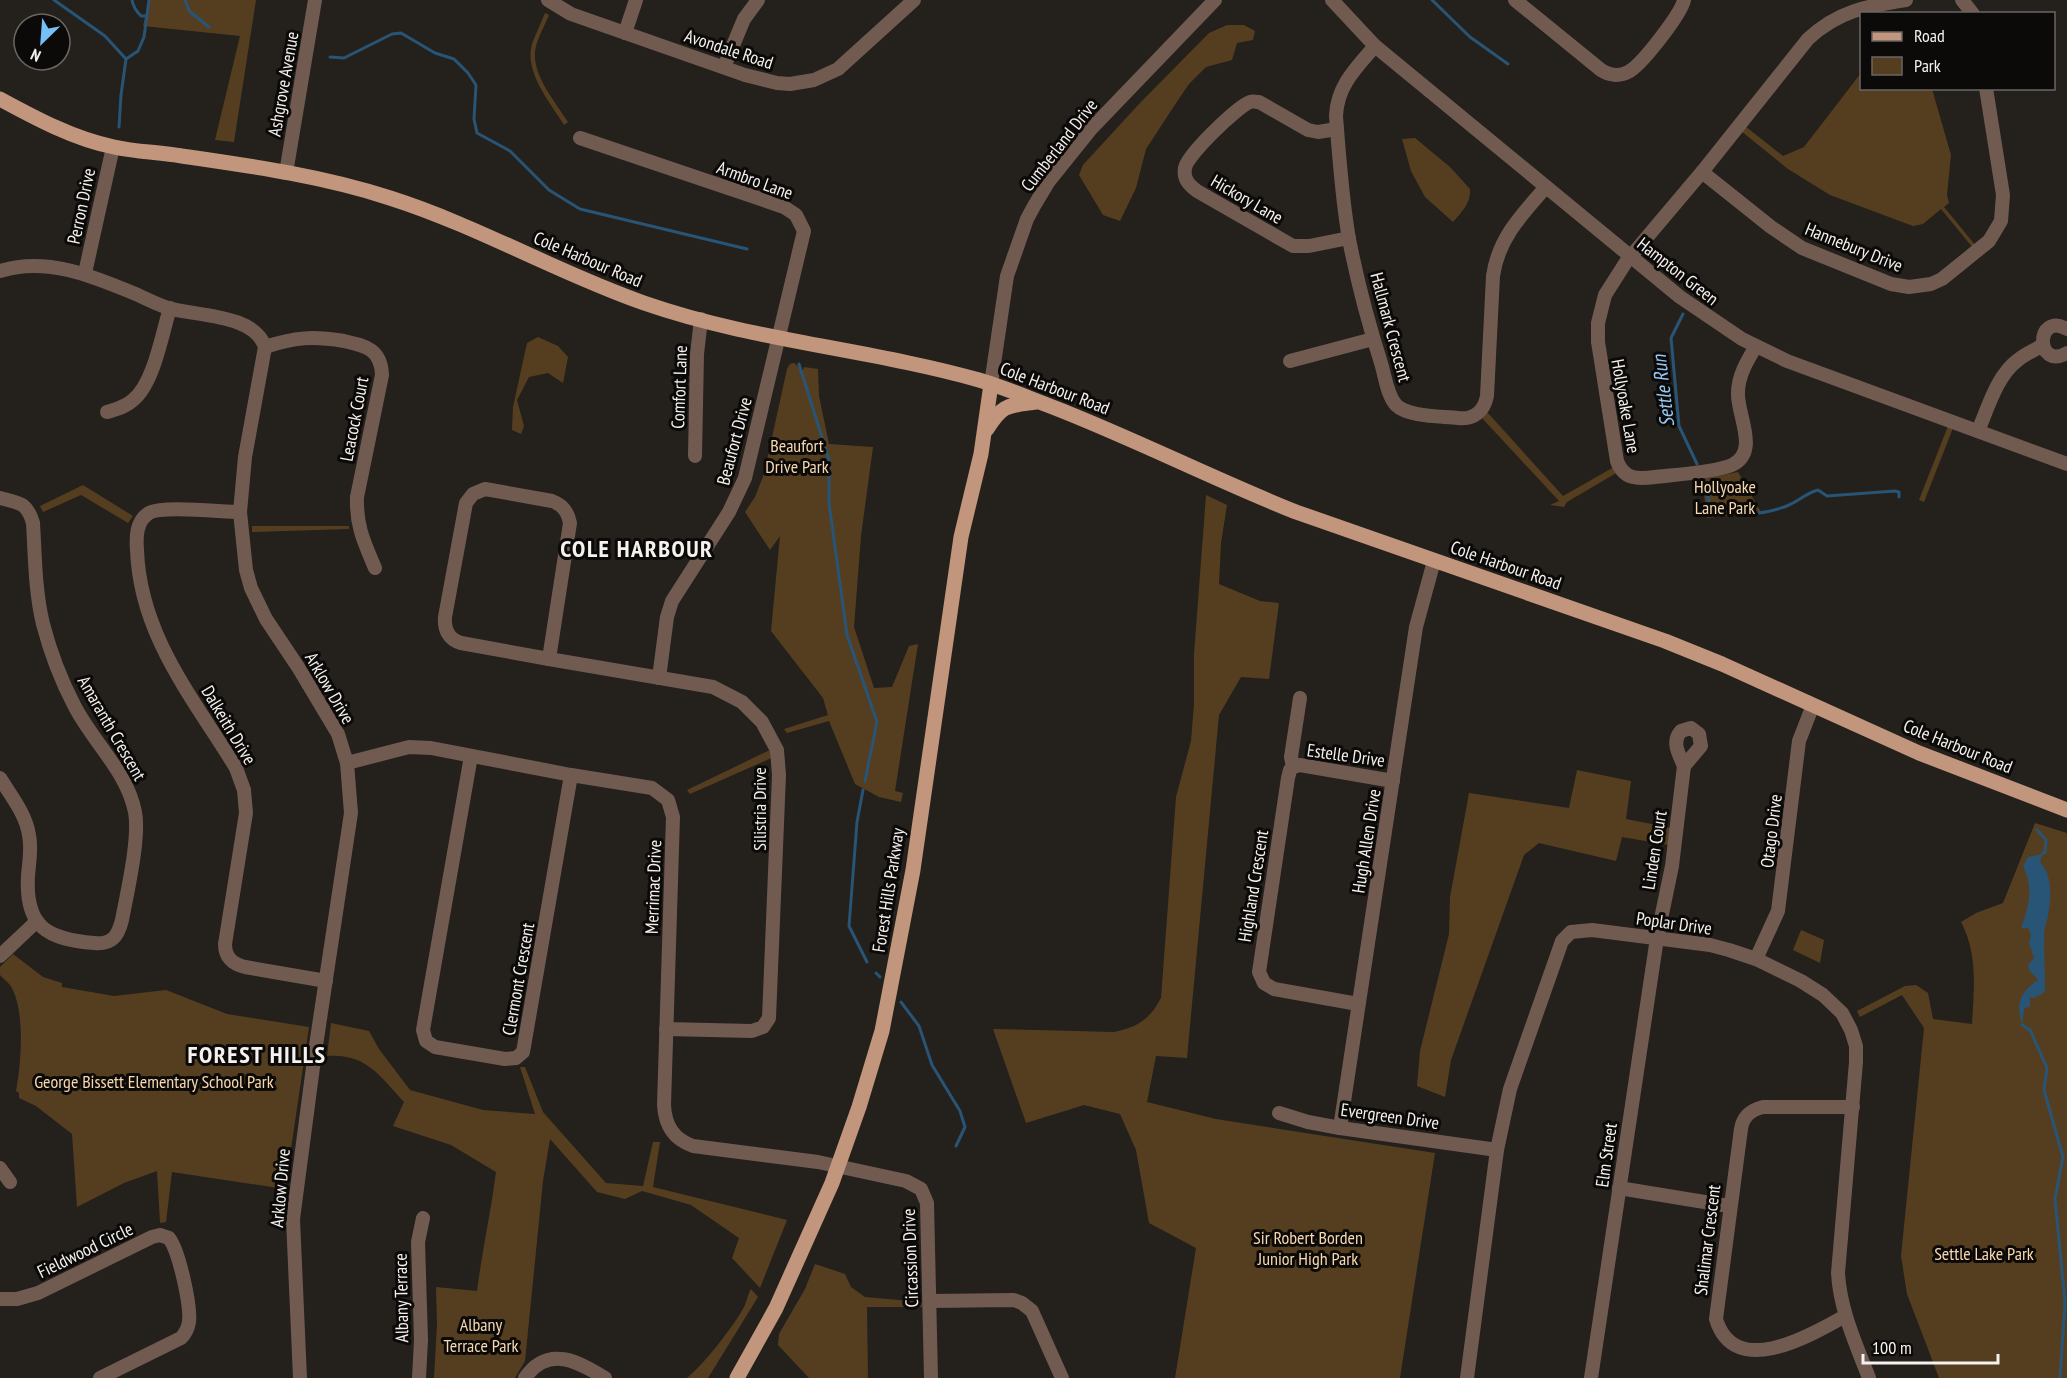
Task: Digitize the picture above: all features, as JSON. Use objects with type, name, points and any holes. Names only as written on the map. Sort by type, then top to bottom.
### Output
[{"type":"main road","name":"Cole Harbour Road","points":[[0,99],[56,127],[114,147],[286,173],[336,183],[411,205],[591,283],[642,303],[701,320],[778,338],[883,358],[991,384],[1090,422],[1249,493],[1434,561],[1665,641],[1919,753],[2067,810]]},
{"type":"main road","name":"Forest Hills Parkway","points":[[737,1378],[776,1308],[839,1167],[882,1031],[913,870],[961,537],[984,434],[991,384]]},
{"type":"main road","points":[[984,434],[999,411],[1010,405],[1039,402]]},
{"type":"street","name":"Ashgrove Avenue","points":[[286,173],[315,0]]},
{"type":"street","name":"Avondale Road","points":[[548,0],[571,14],[777,83],[802,83],[838,69],[914,0]]},
{"type":"street","points":[[625,33],[636,0]]},
{"type":"street","points":[[724,67],[744,19],[758,0]]},
{"type":"street","name":"Cumberland Drive","points":[[991,384],[1007,276],[1027,219],[1034,206],[1049,181],[1090,130],[1215,0]]},
{"type":"street","name":"Hampton Green","points":[[1332,0],[1375,46],[1701,313],[1787,362],[2067,464]]},
{"type":"street","points":[[1515,0],[1601,70],[1616,75],[1626,74],[1638,65],[1679,12],[1684,0]]},
{"type":"street","points":[[1631,257],[1820,27],[1843,14],[1874,5],[1906,0]]},
{"type":"street","points":[[1962,0],[1972,12]]},
{"type":"street","name":"Hallmark Crescent","points":[[1375,46],[1350,75],[1342,89],[1336,109],[1337,129],[1349,238],[1373,339],[1391,396],[1399,407],[1410,412],[1463,418],[1476,415],[1485,405],[1493,281],[1497,257],[1510,230],[1546,187]]},
{"type":"street","name":"Hannebury Drive","points":[[1702,172],[1771,227],[1802,248],[1892,284],[1909,287],[1931,284],[1942,279],[1978,251],[1995,234],[2001,221],[2002,195],[1986,90]]},
{"type":"street","name":"Hickory Lane","points":[[1337,129],[1318,132],[1308,130],[1259,102],[1251,102],[1227,119],[1190,157],[1185,166],[1185,176],[1188,184],[1197,191],[1289,244],[1309,246],[1349,238]]},
{"type":"street","name":"Armbro Lane","points":[[580,138],[784,207],[796,215],[803,227],[803,239],[778,338]]},
{"type":"street","name":"Perron Drive","points":[[85,273],[114,147]]},
{"type":"street","name":"Hollyoake Lane","points":[[1631,257],[1605,295],[1599,313],[1597,332],[1617,461],[1625,473],[1634,479],[1640,479],[1725,467],[1739,460],[1745,451],[1746,441],[1738,386],[1744,368],[1756,346]]},
{"type":"street","points":[[0,271],[34,266],[85,273],[170,308],[237,322],[258,333],[265,347]]},
{"type":"street","points":[[107,412],[133,401],[146,384],[170,308]]},
{"type":"street","name":"Comfort Lane","points":[[695,456],[696,376],[701,320]]},
{"type":"street","points":[[2067,329],[2057,326],[2049,329],[2043,337],[2043,345],[2051,356],[2061,356],[2067,353]]},
{"type":"street","name":"Leacock Court","points":[[265,347],[292,339],[322,337],[365,345],[378,358],[382,375],[357,497],[358,528],[375,568]]},
{"type":"street","name":"Beaufort Drive","points":[[659,678],[667,617],[672,602],[730,511],[745,478],[778,338]]},
{"type":"street","points":[[1290,361],[1373,339]]},
{"type":"street","points":[[1978,431],[1997,387],[2010,366],[2043,345]]},
{"type":"street","name":"Arklow Drive","points":[[265,347],[250,425],[240,512],[246,570],[251,588],[266,619],[338,734],[347,763],[351,813],[293,1219],[300,1378]]},
{"type":"street","name":"Silistria Drive","points":[[549,659],[570,523],[569,516],[561,506],[552,501],[485,489],[476,492],[467,500],[445,616],[447,633],[454,640],[549,659],[713,687],[742,702],[762,722],[777,750],[780,775],[769,1018],[764,1027],[752,1031],[666,1029]]},
{"type":"street","name":"Amaranth Crescent","points":[[0,498],[22,504],[30,512],[33,523],[39,599],[52,654],[74,705],[127,788],[135,814],[135,835],[128,884],[120,929],[115,937],[109,943],[101,944],[64,939],[47,932],[37,921]]},
{"type":"street","name":"Dalkeith Drive","points":[[240,512],[162,510],[147,514],[138,525],[141,588],[150,621],[162,647],[237,768],[244,790],[246,813],[225,952],[233,962],[241,966],[326,981]]},
{"type":"street","name":"Hugh Allen Drive","points":[[1340,1128],[1416,627],[1434,561]]},
{"type":"street","name":"Highland Crescent","points":[[1300,698],[1291,757],[1293,767],[1288,775],[1259,966],[1260,975],[1264,983],[1274,989],[1358,1004]]},
{"type":"street","name":"Otago Drive","points":[[1756,959],[1778,911],[1800,741],[1813,705]]},
{"type":"street","name":"Merrimac Drive","points":[[347,763],[409,747],[431,748],[652,788],[662,794],[672,807],[673,817],[664,1112],[669,1127],[679,1139],[696,1146],[839,1167]]},
{"type":"street","name":"Clermont Crescent","points":[[471,756],[423,1030],[426,1041],[435,1047],[509,1059],[519,1056],[525,1048],[571,775]]},
{"type":"street","name":"Estelle Drive","points":[[1293,767],[1300,765],[1393,781]]},
{"type":"street","name":"Linden Court","points":[[1656,938],[1672,866],[1684,766]]},
{"type":"street","points":[[0,778],[28,826],[31,847],[29,895],[37,921],[0,956]]},
{"type":"street","name":"Poplar Drive","points":[[1467,1378],[1497,1150],[1515,1071],[1563,939],[1571,932],[1581,930],[1710,945],[1756,959],[1802,981],[1823,995],[1847,1021],[1856,1046],[1853,1107],[1838,1257],[1839,1287],[1845,1316],[1869,1378]]},
{"type":"street","name":"Elm Street","points":[[1591,1378],[1656,938]]},
{"type":"street","name":"Shalimar Crescent","points":[[1845,1316],[1768,1358],[1758,1360],[1746,1358],[1731,1350],[1719,1332],[1716,1319],[1741,1126],[1747,1115],[1757,1108],[1768,1106],[1853,1107]]},
{"type":"street","name":"Evergreen Drive","points":[[1279,1113],[1308,1122],[1340,1128],[1497,1150]]},
{"type":"street","name":"Circassion Drive","points":[[839,1167],[906,1181],[917,1185],[925,1194],[931,1378]]},
{"type":"street","points":[[0,1168],[10,1182]]},
{"type":"street","points":[[1619,1188],[1729,1206]]},
{"type":"street","name":"Albany Terrace","points":[[419,1378],[421,1340],[418,1242],[423,1218]]},
{"type":"street","name":"Fieldwood Circle","points":[[0,1299],[17,1299],[38,1293],[152,1237],[159,1235],[169,1238],[176,1249],[184,1280],[189,1318],[185,1334],[100,1378]]},
{"type":"street","points":[[930,1301],[1014,1300],[1022,1302],[1033,1314],[1062,1378]]},
{"type":"street","points":[[525,1378],[532,1368],[550,1360],[559,1359],[581,1363],[605,1378]]},
{"type":"green space","points":[[149,0],[256,0],[234,142],[215,140],[240,36],[143,26]]},
{"type":"green space","points":[[545,13],[549,15],[536,46],[536,66],[544,86],[568,122],[564,125],[540,86],[532,65],[532,44]]},
{"type":"green space","points":[[1227,25],[1244,25],[1255,31],[1253,40],[1237,43],[1232,60],[1206,67],[1189,84],[1146,149],[1136,188],[1120,221],[1103,215],[1079,175],[1083,165],[1209,33]]},
{"type":"green space","points":[[1860,74],[1860,90],[1932,90],[1951,155],[1947,195],[1949,203],[1944,207],[1976,246],[1973,248],[1941,209],[1923,224],[1913,226],[1830,195],[1788,169],[1741,131],[1745,126],[1783,156],[1804,147]]},
{"type":"green space","points":[[1415,138],[1450,167],[1470,189],[1463,211],[1453,222],[1425,197],[1411,171],[1402,139]]},
{"type":"green space","points":[[538,337],[558,346],[568,357],[563,383],[548,373],[529,377],[517,400],[524,426],[521,434],[512,430],[513,407],[527,343]]},
{"type":"green space","name":"Beaufort Drive Park","points":[[794,363],[803,370],[804,367],[818,369],[819,396],[829,444],[873,447],[861,536],[854,627],[874,688],[892,687],[909,646],[918,644],[895,791],[903,793],[901,802],[879,797],[855,784],[829,721],[787,733],[784,729],[828,715],[823,698],[771,631],[780,536],[770,550],[745,512],[755,497],[764,474],[787,369],[790,364]]},
{"type":"green space","points":[[1487,412],[1563,496],[1614,467],[1618,472],[1567,502],[1564,507],[1550,505],[1559,501],[1482,418]]},
{"type":"green space","points":[[1948,426],[1953,428],[1924,502],[1919,500]]},
{"type":"green space","name":"Hollyoake Lane Park","points":[[1738,472],[1761,512],[1707,518],[1702,479]]},
{"type":"green space","points":[[83,485],[133,516],[128,523],[81,495],[43,512],[40,506]]},
{"type":"green space","name":"Sir Robert Borden Junior High Park","points":[[1206,495],[1227,505],[1221,543],[1219,584],[1260,601],[1279,603],[1269,679],[1241,677],[1219,715],[1187,1058],[1156,1056],[1147,1102],[1216,1119],[1435,1153],[1400,1378],[1175,1378],[1196,1248],[1149,1223],[1136,1150],[1120,1114],[1084,1105],[1026,1123],[993,1029],[1114,1032],[1137,1025],[1148,1017],[1161,998],[1176,797],[1191,741],[1194,654]]},
{"type":"green space","points":[[252,526],[349,526],[349,529],[252,532]]},
{"type":"green space","points":[[774,748],[776,756],[690,794],[687,790]]},
{"type":"green space","points":[[1577,770],[1631,781],[1626,819],[1672,828],[1669,845],[1622,837],[1616,861],[1539,843],[1524,855],[1451,1060],[1445,1097],[1417,1086],[1420,1051],[1449,934],[1450,897],[1469,793],[1569,808]]},
{"type":"green space","name":"Settle Lake Park","points":[[2035,823],[2067,833],[2067,1378],[1939,1378],[1907,1294],[1901,1256],[1924,1028],[1902,995],[1860,1017],[1857,1011],[1905,986],[1916,985],[1928,993],[1933,1019],[1972,1024],[1974,984],[1972,959],[1961,922],[1976,913],[2003,903]]},
{"type":"green space","points":[[1801,930],[1824,940],[1820,963],[1793,950]]},
{"type":"green space","name":"George Bissett Elementary School Park","points":[[13,954],[43,977],[62,983],[62,987],[114,996],[166,990],[227,1014],[309,1027],[285,1189],[172,1172],[166,1222],[160,1223],[157,1171],[124,1183],[77,1207],[72,1134],[36,1106],[19,1098],[19,1093],[16,1091],[21,1052],[20,1022],[15,995],[10,985],[0,975],[0,967]]},
{"type":"green space","name":"Albany Terrace Park","points":[[331,1023],[369,1031],[379,1049],[410,1090],[483,1110],[535,1114],[520,1067],[525,1067],[543,1112],[606,1183],[643,1186],[653,1142],[660,1142],[653,1187],[787,1220],[760,1288],[732,1258],[739,1238],[691,1205],[642,1191],[625,1199],[597,1192],[550,1139],[543,1181],[525,1361],[515,1378],[434,1378],[437,1325],[436,1287],[477,1291],[496,1172],[451,1145],[393,1126],[404,1102],[379,1075],[362,1062],[341,1056],[327,1056]]},
{"type":"green space","points":[[815,1264],[845,1274],[851,1287],[865,1297],[922,1302],[922,1307],[867,1307],[868,1378],[809,1378],[778,1345],[779,1334],[805,1289]]},
{"type":"green space","points":[[751,1289],[758,1297],[708,1378],[687,1378],[710,1354],[733,1324],[744,1307]]},
{"type":"water","points":[[2042,854],[2040,862],[2049,880],[2050,894],[2044,932],[2045,992],[2034,998],[2030,997],[2030,1006],[2024,1009],[2022,1025],[2019,1005],[2023,994],[2038,980],[2029,970],[2028,965],[2034,958],[2029,943],[2031,935],[2028,928],[2021,928],[2029,897],[2028,882],[2023,866],[2028,857]]},
{"type":"waterway","points":[[54,0],[105,36],[126,59],[138,51],[144,37],[149,0]]},
{"type":"waterway","points":[[132,0],[139,14],[147,16]]},
{"type":"waterway","points":[[185,0],[189,11],[209,27]]},
{"type":"waterway","name":"Settle Run","points":[[1432,0],[1470,37],[1508,64]]},
{"type":"waterway","points":[[330,57],[344,58],[392,34],[401,33],[435,53],[454,59],[468,73],[476,85],[474,119],[477,133],[510,151],[549,190],[580,209],[747,249]]},
{"type":"waterway","points":[[119,127],[126,59]]},
{"type":"waterway","name":"Settle Run","points":[[1683,314],[1671,338],[1679,426],[1697,464]]},
{"type":"waterway","points":[[799,364],[829,460],[829,503],[847,635],[877,722],[865,781]]},
{"type":"waterway","name":"Settle Run","points":[[1702,477],[1711,508],[1730,512],[1760,513],[1779,509],[1818,490],[1827,496],[1895,491],[1899,492],[1899,497]]},
{"type":"waterway","points":[[863,790],[857,822],[849,926],[867,962]]},
{"type":"waterway","name":"Settle Run","points":[[2037,830],[2046,840],[2045,852],[2042,854]]},
{"type":"waterway","points":[[876,973],[880,977]]},
{"type":"waterway","points":[[901,1002],[919,1026],[932,1065],[960,1111],[965,1127],[956,1146]]},
{"type":"waterway","name":"Settle Run","points":[[2022,1025],[2030,1030],[2047,1068],[2044,1090],[2063,1157],[2055,1199],[2065,1302],[2060,1378]]},
{"type":"district","name":"COLE HARBOUR","points":[[637,548]]},
{"type":"district","name":"FOREST HILLS","points":[[257,1054]]}]
